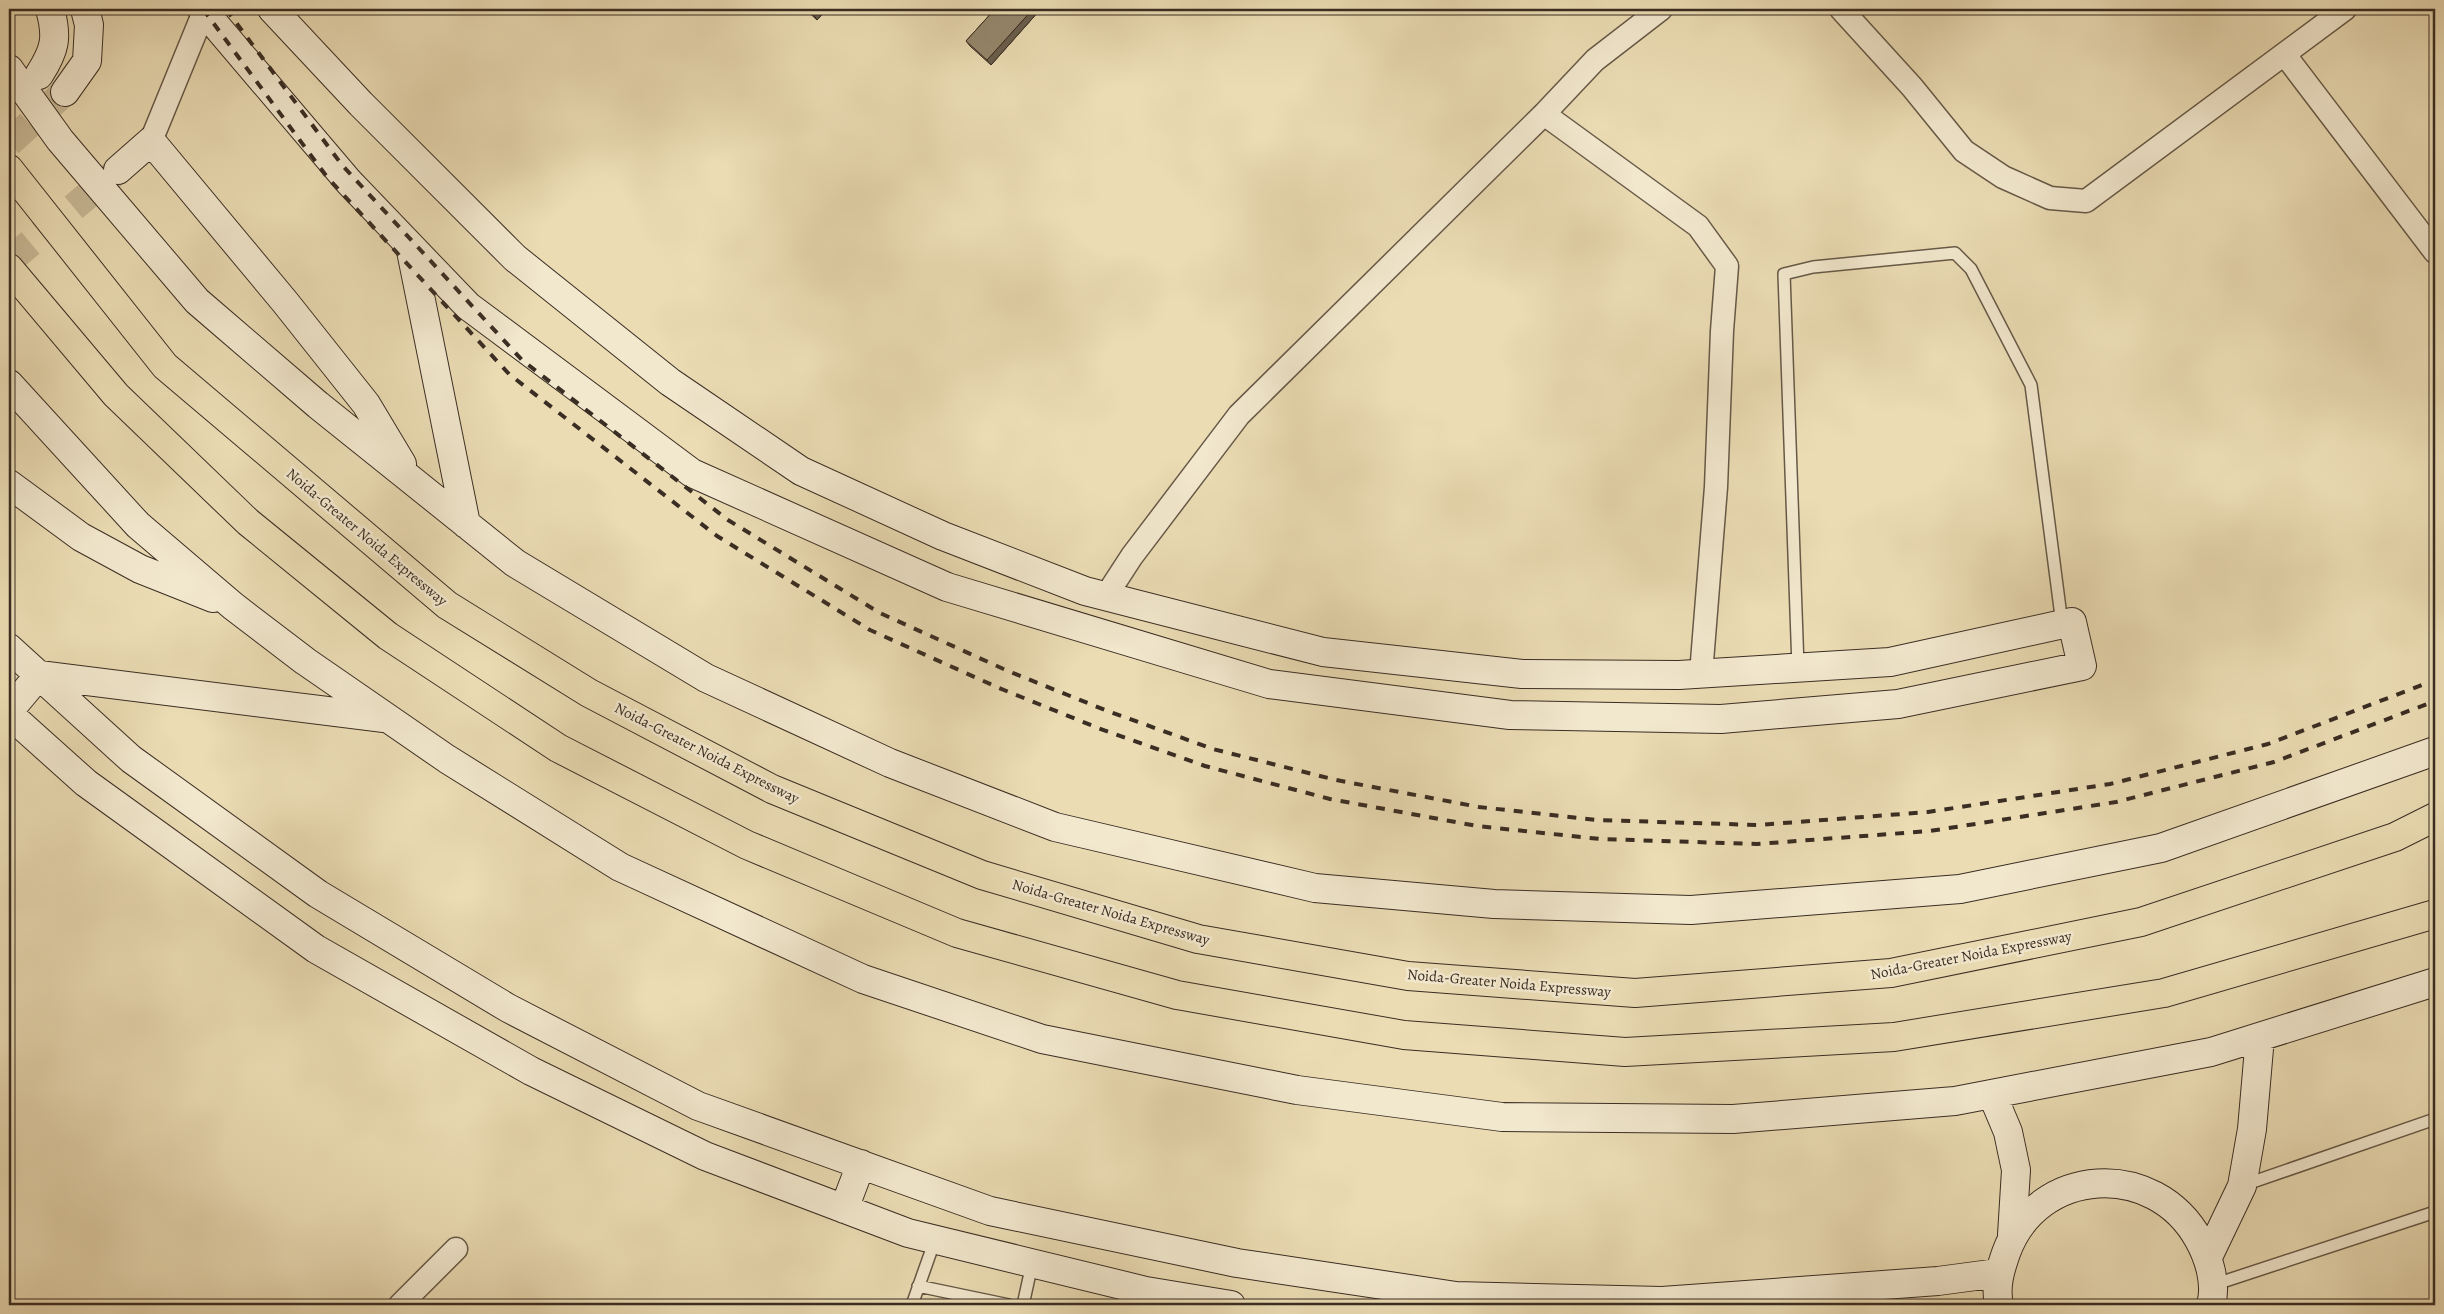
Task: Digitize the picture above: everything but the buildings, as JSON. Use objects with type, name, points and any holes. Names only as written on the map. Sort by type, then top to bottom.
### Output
[{"type":"highway","name":"Noida-Greater Noida Expressway","points":[[9,169],[164,366],[447,604],[590,692],[772,789],[982,874],[1198,939],[1408,976],[1635,993],[1891,973],[2141,922],[2395,837],[2435,817]]},
{"type":"highway","points":[[9,268],[116,395],[248,522],[388,636],[558,748],[747,845],[957,934],[1177,995],[1404,1035],[1625,1052],[1894,1037],[2164,993],[2435,914]]},
{"type":"street","points":[[39,75],[52,55],[54,26],[50,9]]},
{"type":"street","points":[[66,92],[87,61],[89,25],[85,9]]},
{"type":"street","points":[[118,170],[151,141],[204,9],[349,182],[468,306],[692,473],[947,587],[1269,684],[1510,715],[1721,720],[1898,704],[2082,666],[2072,622],[1890,662],[1701,674],[1522,674],[1323,652],[1085,591],[943,536],[800,471],[670,382],[515,258],[361,104],[272,9]]},
{"type":"street","points":[[1106,596],[1132,556],[1239,415],[1544,114],[1595,60],[1662,9]]},
{"type":"street","points":[[1841,9],[1912,87],[1964,151],[2003,177],[2050,198],[2086,201],[2286,55],[2345,9]]},
{"type":"street","points":[[2286,55],[2435,252]]},
{"type":"street","points":[[9,69],[60,140],[198,301],[318,405],[515,563],[706,678],[890,763],[1056,827],[1315,888],[1494,904],[1691,910],[1960,889],[2161,848],[2435,751]]},
{"type":"street","points":[[1544,114],[1698,226],[1727,266],[1722,331],[1716,488],[1701,674]]},
{"type":"street","points":[[151,141],[285,302],[366,404],[412,481]]},
{"type":"street","points":[[410,246],[466,524]]},
{"type":"street","points":[[9,384],[138,525],[233,606],[305,661],[447,759],[620,867],[863,979],[1042,1039],[1297,1090],[1502,1117],[1733,1119],[1955,1101],[2211,1052],[2435,982]]},
{"type":"street","points":[[9,484],[81,537],[114,556],[140,569],[233,606]]},
{"type":"street","points":[[19,663],[388,718]]},
{"type":"street","points":[[9,710],[19,663]]},
{"type":"street","points":[[19,663],[131,759],[318,894],[508,1008],[698,1106],[1000,1213],[1237,1263],[1456,1296],[1662,1301],[1838,1297],[1998,1273]]},
{"type":"street","points":[[9,714],[86,783],[316,949],[530,1072],[705,1156],[908,1233],[1146,1292],[1231,1305]]},
{"type":"street","points":[[2208,1257],[2242,1186],[2252,1129],[2260,1037]]},
{"type":"street","points":[[1992,1094],[2008,1132],[2016,1170],[2012,1235],[1998,1273],[1999,1305]]},
{"type":"street","points":[[844,1209],[861,1164]]},
{"type":"street","points":[[2012,1235],[2040,1204],[2077,1186],[2118,1183],[2157,1195],[2188,1221],[2208,1257],[2211,1295]]},
{"type":"street","points":[[400,1305],[456,1249]]},
{"type":"lane","points":[[1798,667],[1784,274],[1813,268],[1955,253],[1971,269],[2031,385],[2062,624]]},
{"type":"lane","points":[[2242,1186],[2435,1119]]},
{"type":"lane","points":[[2211,1295],[2435,1212]]},
{"type":"lane","points":[[912,1305],[935,1240]]},
{"type":"lane","points":[[1023,1305],[1032,1264]]},
{"type":"lane","points":[[918,1286],[1009,1305]]},
{"type":"tunnel","points":[[9,143],[65,92]]},
{"type":"tunnel","points":[[9,261],[117,171]]},
{"type":"railway","points":[[203,9],[327,177],[509,374],[717,536],[870,630],[999,688],[1098,728],[1205,766],[1330,799],[1477,826],[1600,839],[1757,844],[1930,831],[2116,802],[2274,762],[2435,701]]},
{"type":"railway","points":[[226,9],[342,165],[522,360],[728,520],[880,613],[1008,671],[1105,710],[1213,749],[1336,780],[1479,807],[1596,820],[1758,825],[1928,812],[2110,784],[2268,744],[2435,680]]}]
